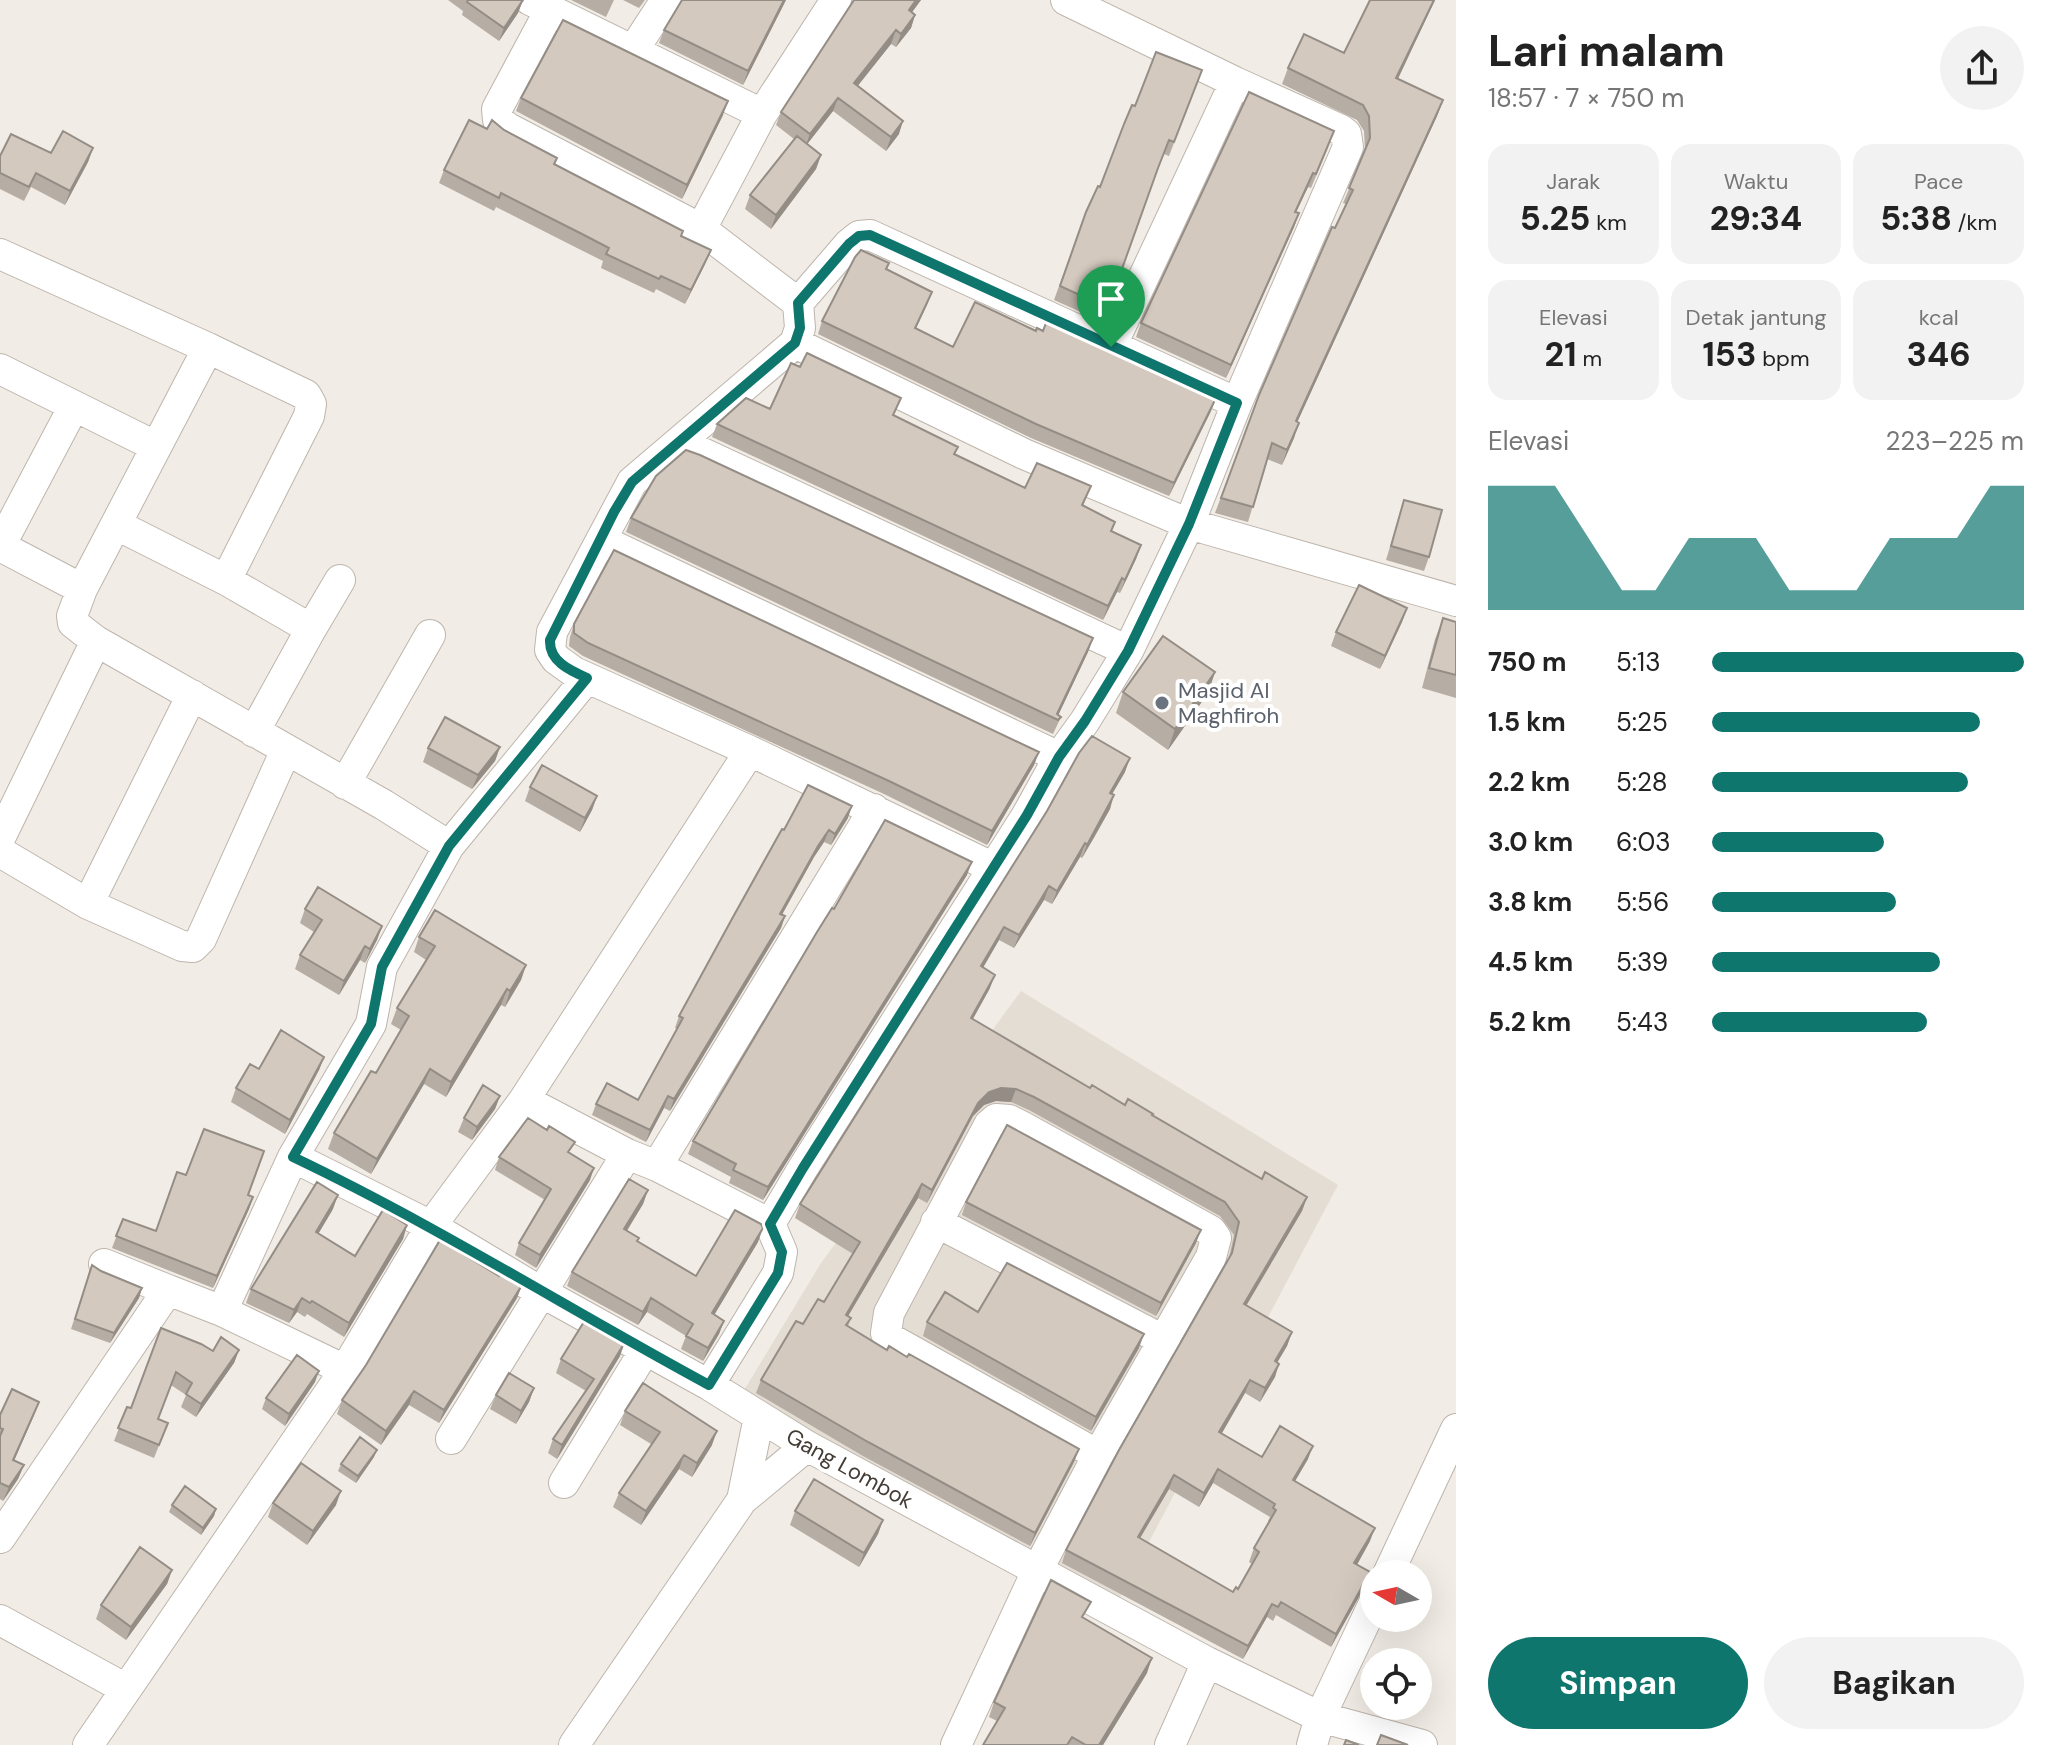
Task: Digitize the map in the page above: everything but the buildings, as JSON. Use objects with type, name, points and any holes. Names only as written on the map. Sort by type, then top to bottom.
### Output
[{"type":"street","points":[[634,49],[666,0]]},
{"type":"street","points":[[701,229],[762,114],[836,0]]},
{"type":"street","points":[[770,1224],[1128,651],[1189,524],[1237,403],[1348,147],[1346,134],[1341,130],[1066,0]]},
{"type":"street","points":[[762,114],[540,5],[497,109],[498,120],[508,128],[701,229],[798,303]]},
{"type":"street","points":[[1111,347],[1235,82]]},
{"type":"street","points":[[994,868],[750,751],[587,678],[556,659],[550,650],[550,640],[601,540],[632,482],[795,343],[800,328],[798,303],[859,236],[870,235],[1237,403]]},
{"type":"street","points":[[0,254],[306,395],[311,404],[309,416],[226,580]]},
{"type":"street","points":[[795,343],[1024,454],[1189,524],[1456,601]]},
{"type":"street","points":[[208,348],[82,589],[71,619],[96,641],[449,846]]},
{"type":"street","points":[[0,369],[155,446]]},
{"type":"street","points":[[74,406],[0,546],[82,589]]},
{"type":"street","points":[[679,442],[1128,651]]},
{"type":"street","points":[[117,525],[226,580],[311,629]]},
{"type":"street","points":[[601,540],[1059,757]]},
{"type":"street","points":[[254,732],[340,580]]},
{"type":"street","points":[[364,794],[430,635]]},
{"type":"street","points":[[0,838],[96,641]]},
{"type":"street","points":[[222,1311],[293,1157],[371,1024],[382,967],[449,846],[587,678]]},
{"type":"street","points":[[88,904],[192,695]]},
{"type":"street","points":[[0,852],[88,904],[182,946],[193,947],[201,939],[286,750]]},
{"type":"street","points":[[88,1745],[345,1370],[431,1226],[524,1100],[750,751]]},
{"type":"street","points":[[657,1166],[874,809]]},
{"type":"street","points":[[524,1100],[770,1224],[782,1252],[778,1273],[709,1385]]},
{"type":"street","points":[[956,1745],[1037,1571],[1098,1455],[1211,1257],[1216,1238],[1211,1231],[1021,1126],[1009,1120],[996,1119],[989,1125],[889,1313],[886,1333],[891,1339],[1098,1455]]},
{"type":"street","points":[[451,1439],[627,1154]]},
{"type":"street","name":"Gang Lombok","points":[[293,1157],[431,1226],[541,1292],[709,1385],[807,1446],[1207,1662],[1316,1731],[1422,1745]]},
{"type":"street","points":[[936,1222],[1165,1341]]},
{"type":"street","points":[[104,1264],[222,1311],[345,1370]]},
{"type":"street","points":[[0,1538],[168,1290]]},
{"type":"street","points":[[564,1483],[645,1350]]},
{"type":"street","points":[[742,1500],[759,1417]]},
{"type":"street","points":[[1395,1560],[1456,1429]]},
{"type":"street","points":[[574,1745],[742,1500],[807,1446]]},
{"type":"street","points":[[0,1620],[126,1689]]},
{"type":"street","points":[[1316,1731],[1361,1632]]},
{"type":"street","points":[[1170,1745],[1207,1662]]},
{"type":"shaded area","points":[[1021,991],[1338,1185],[1113,1610],[740,1397],[821,1263]]},
{"type":"place","name":"Masjid Al Maghfiroh","points":[[1162,703]]},
{"type":"route","points":[[870,235],[884,240],[1111,347],[1237,403],[1189,524],[1128,651],[770,1224],[782,1252],[778,1273],[709,1385],[541,1292],[431,1226],[293,1157],[371,1024],[382,967],[449,846],[587,678],[556,659],[550,650],[550,640],[632,482],[795,343],[800,328],[798,303],[849,244],[859,236],[870,235]]}]
